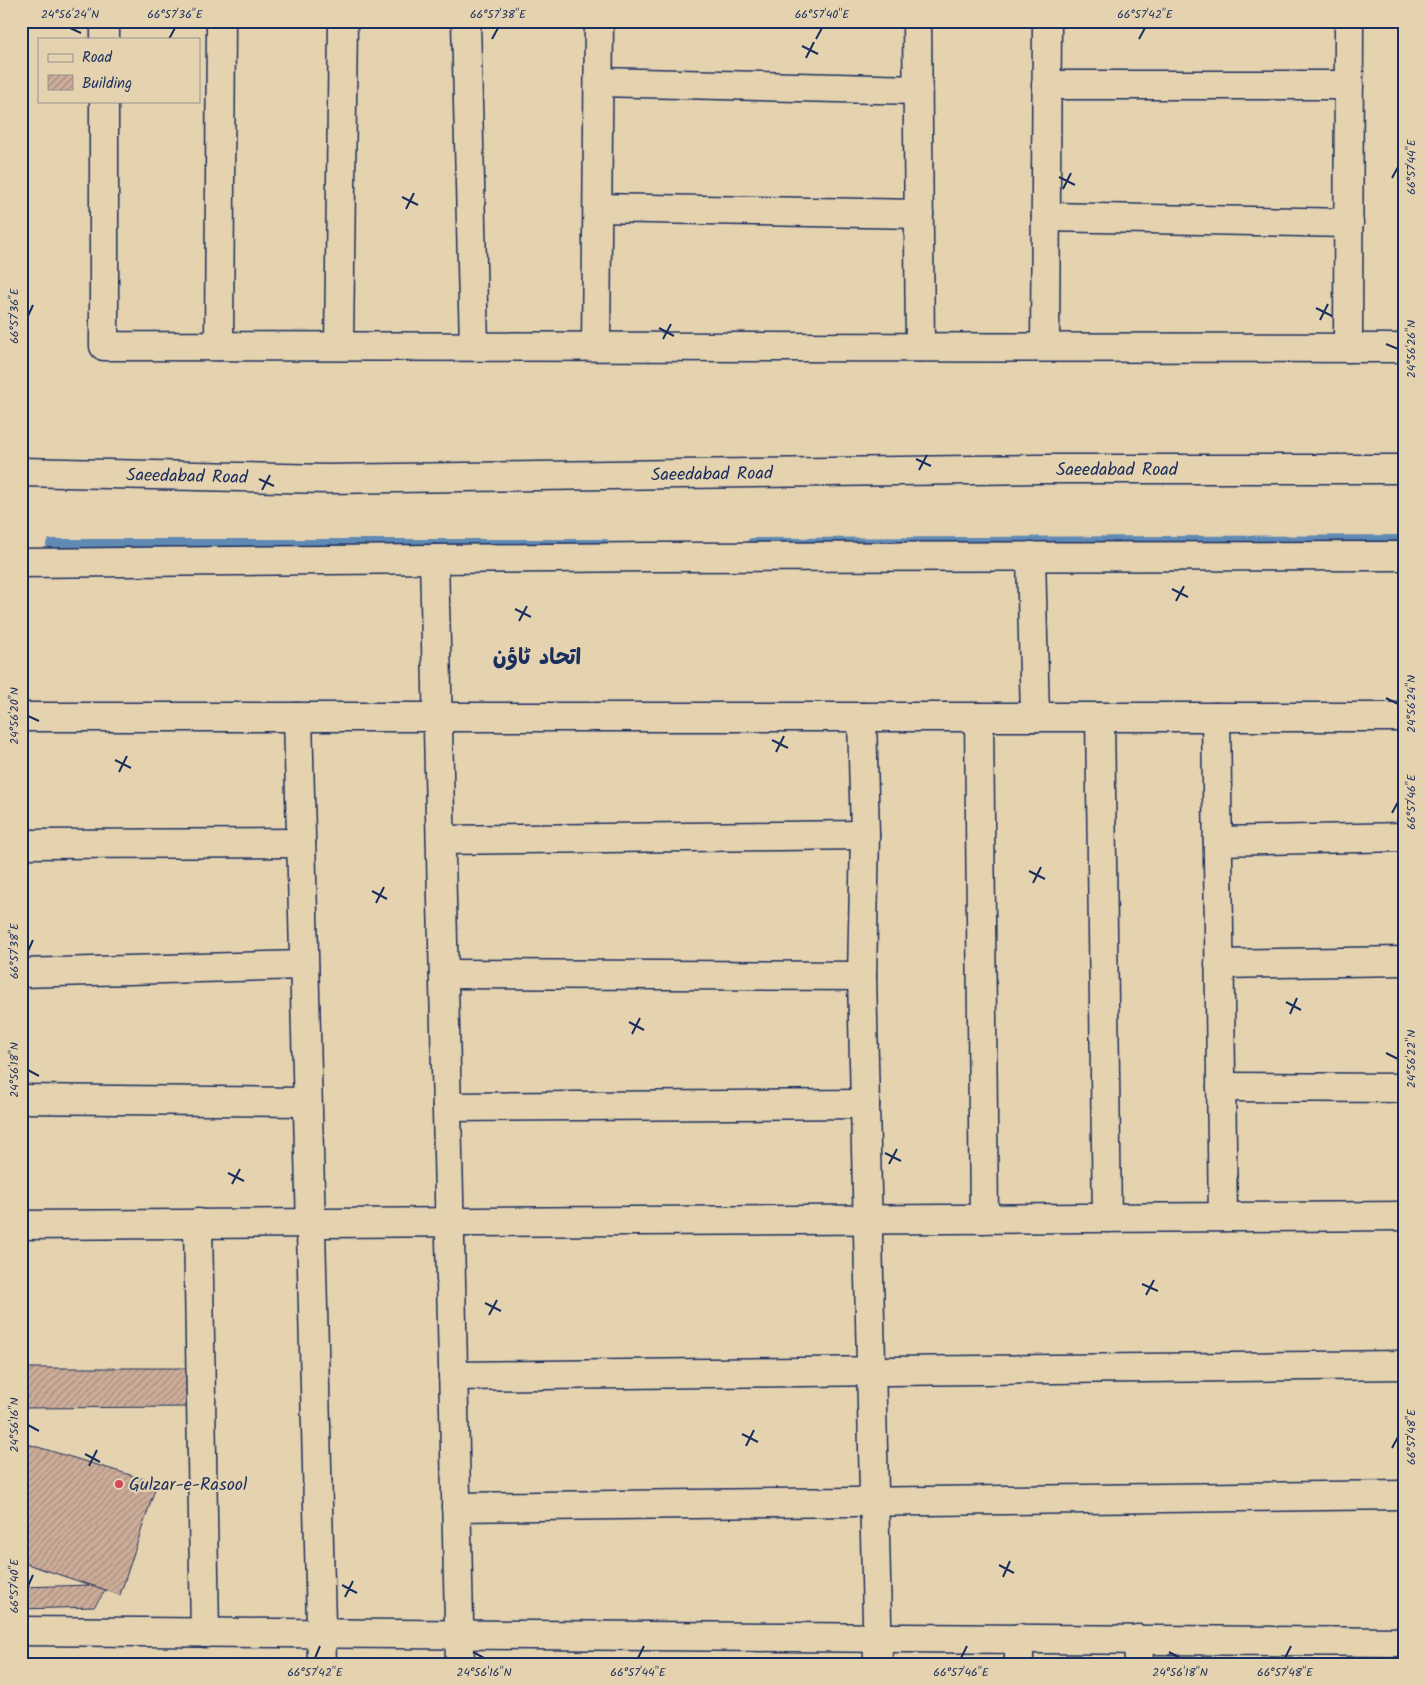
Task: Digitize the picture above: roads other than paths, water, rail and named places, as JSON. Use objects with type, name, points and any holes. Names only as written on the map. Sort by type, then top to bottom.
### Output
[{"type":"street","points":[[104,21],[104,38]]},
{"type":"street","points":[[219,346],[221,21]]},
{"type":"street","points":[[338,346],[342,21]]},
{"type":"street","points":[[466,21],[474,346]]},
{"type":"street","points":[[596,346],[599,21]]},
{"type":"street","points":[[917,21],[920,347]]},
{"type":"street","points":[[1045,347],[1047,21]]},
{"type":"street","points":[[1348,348],[1349,21]]},
{"type":"street","points":[[598,82],[918,90]]},
{"type":"street","points":[[1046,84],[1349,85]]},
{"type":"street","points":[[104,102],[104,346],[1404,348]]},
{"type":"street","points":[[598,208],[919,214]]},
{"type":"street","points":[[1046,217],[1349,223]]},
{"type":"street","name":"Saeedabad Road","points":[[21,472],[327,479],[1037,469],[1404,469]]},
{"type":"street","points":[[1031,556],[1035,717]]},
{"type":"street","points":[[21,563],[649,557],[1404,556]]},
{"type":"street","points":[[434,559],[460,1664]]},
{"type":"street","points":[[21,717],[1404,717]]},
{"type":"street","points":[[298,717],[322,1664]]},
{"type":"street","points":[[862,717],[865,835],[862,976],[878,1651]]},
{"type":"street","points":[[979,717],[984,1219]]},
{"type":"street","points":[[1100,717],[1107,1218]]},
{"type":"street","points":[[1216,717],[1223,1217]]},
{"type":"street","points":[[441,840],[865,835]]},
{"type":"street","points":[[1218,841],[1404,837]]},
{"type":"street","points":[[21,844],[301,843]]},
{"type":"street","points":[[1219,964],[1404,961]]},
{"type":"street","points":[[21,973],[304,965]]},
{"type":"street","points":[[444,974],[862,976]]},
{"type":"street","points":[[1221,1087],[1404,1088]]},
{"type":"street","points":[[21,1099],[307,1102]]},
{"type":"street","points":[[447,1107],[865,1104]]},
{"type":"street","points":[[21,1225],[1404,1216]]},
{"type":"street","points":[[198,1223],[205,1633]]},
{"type":"street","points":[[453,1376],[1404,1365]]},
{"type":"street","points":[[456,1507],[1404,1495]]},
{"type":"street","points":[[21,1631],[459,1634],[878,1651],[1139,1651],[1404,1642]]},
{"type":"waterway","points":[[752,543],[1404,540]]},
{"type":"waterway","points":[[51,544],[605,544]]},
{"type":"place","name":"Gulzar-e-Rasool","points":[[119,1484]]},
{"type":"district","name":"اتحاد ٹاؤن","points":[[537,656]]}]
